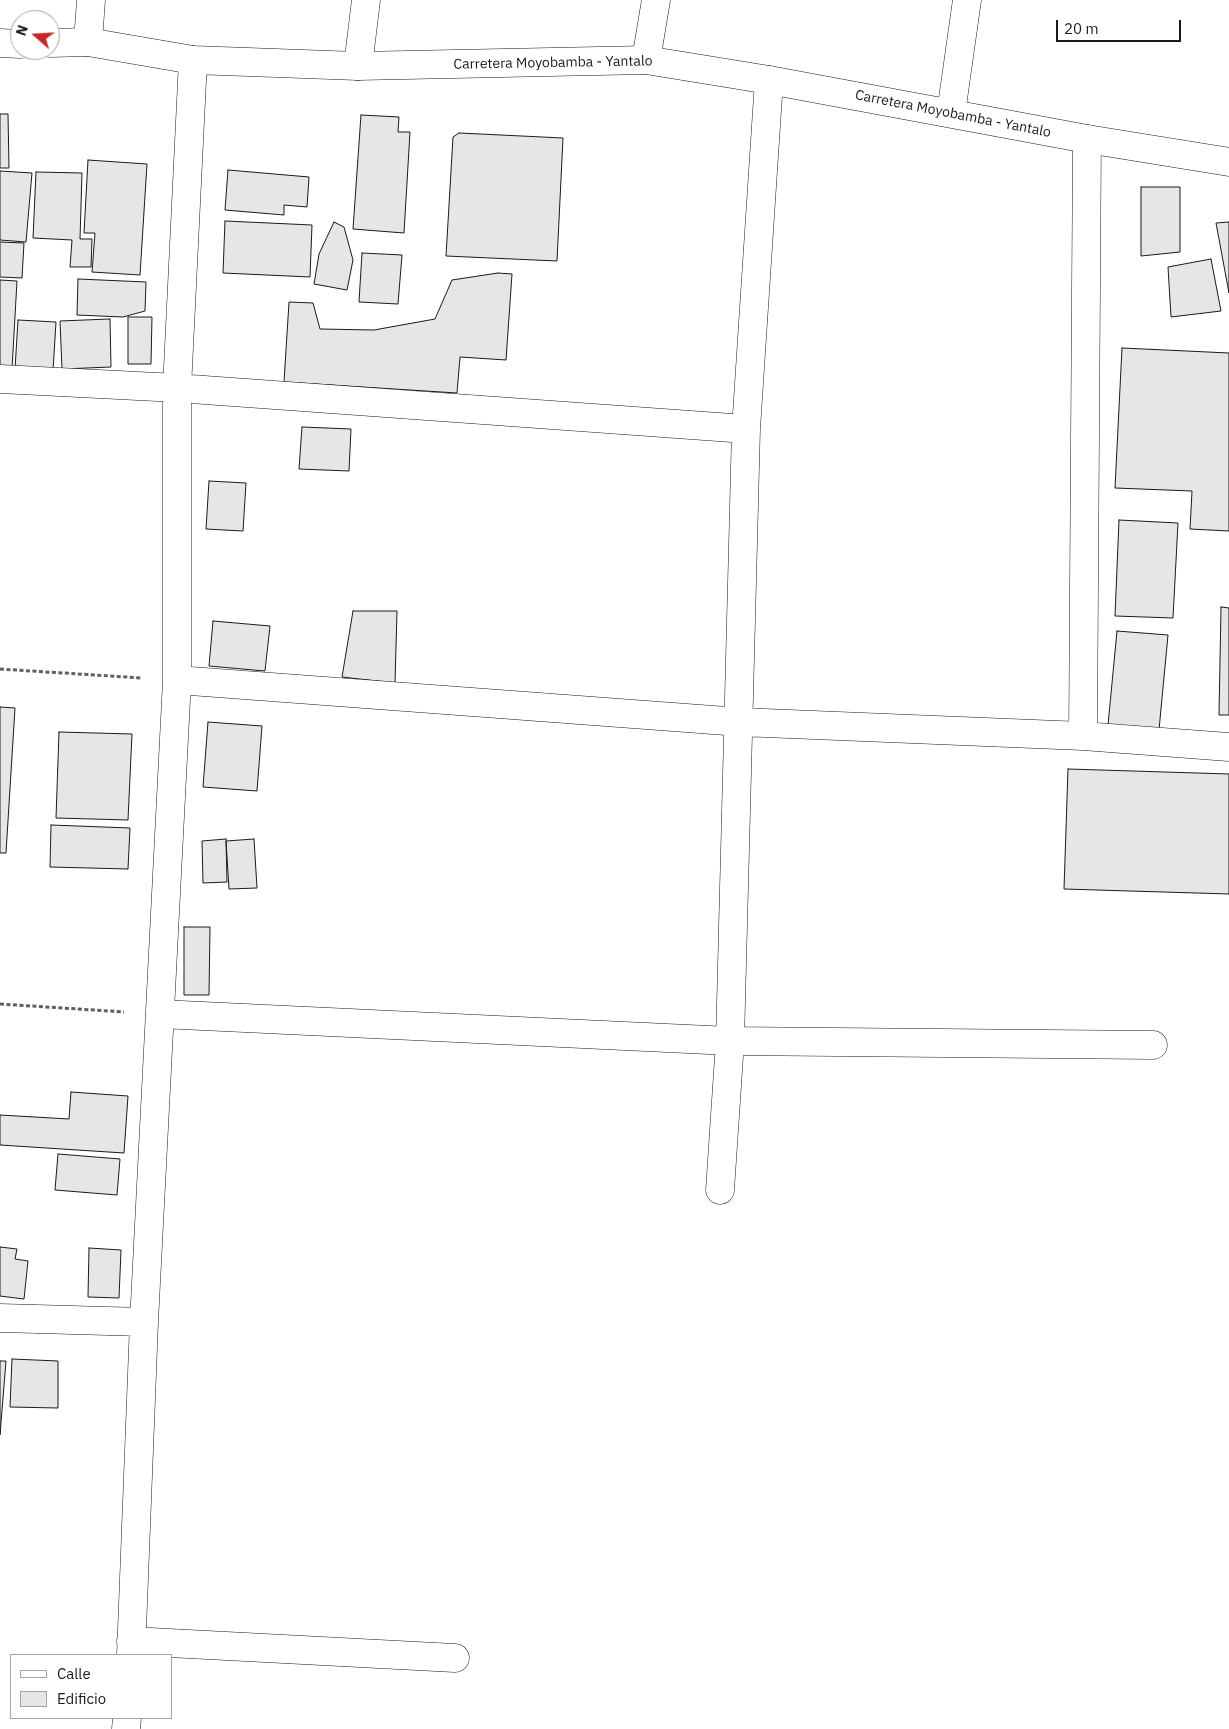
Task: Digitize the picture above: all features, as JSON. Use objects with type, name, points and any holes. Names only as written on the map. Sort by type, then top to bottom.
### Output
[{"type":"street","points":[[88,42],[91,0]]},
{"type":"street","points":[[358,66],[366,0]]},
{"type":"street","points":[[646,60],[656,0]]},
{"type":"street","points":[[951,114],[967,0]]},
{"type":"street","name":"Carretera Moyobamba - Yantalo","points":[[60,43],[88,42],[194,60],[358,66],[646,60],[769,80],[1086,139],[1229,162]]},
{"type":"street","points":[[194,60],[177,388],[177,680],[144,1322],[131,1648],[456,1658]]},
{"type":"street","points":[[720,1190],[730,1042],[740,722],[746,429],[769,80]]},
{"type":"street","points":[[1083,736],[1086,139]]},
{"type":"street","points":[[0,379],[177,388],[746,429]]},
{"type":"street","points":[[177,680],[740,722],[1083,736],[1229,747]]},
{"type":"street","points":[[160,1014],[730,1042],[1153,1045]]},
{"type":"street","points":[[0,1318],[144,1322]]},
{"type":"path","points":[[0,669],[177,680]]},
{"type":"path","points":[[0,1004],[160,1014]]},
{"type":"building","points":[[0,114],[8,114],[9,168],[0,168]]},
{"type":"building","points":[[361,115],[399,117],[398,132],[410,132],[404,233],[353,229]]},
{"type":"building","points":[[459,133],[563,138],[557,261],[446,256],[453,137]]},
{"type":"building","points":[[88,160],[147,164],[140,275],[92,272],[95,233],[84,233]]},
{"type":"building","points":[[228,170],[309,177],[307,207],[284,205],[284,215],[225,210]]},
{"type":"building","points":[[0,171],[32,173],[26,242],[0,240]]},
{"type":"building","points":[[36,172],[82,173],[80,239],[92,239],[91,267],[70,267],[72,240],[33,238]]},
{"type":"building","points":[[1141,187],[1180,187],[1180,252],[1141,256]]},
{"type":"building","points":[[225,221],[312,225],[310,277],[223,273]]},
{"type":"building","points":[[334,222],[344,227],[353,260],[347,290],[314,284],[319,254]]},
{"type":"building","points":[[1229,222],[1229,293],[1216,223]]},
{"type":"building","points":[[0,242],[24,243],[22,278],[0,277]]},
{"type":"building","points":[[362,253],[402,255],[398,304],[359,302]]},
{"type":"building","points":[[1211,259],[1221,311],[1171,317],[1168,267]]},
{"type":"building","points":[[498,273],[512,274],[506,360],[460,357],[457,393],[284,382],[289,302],[313,303],[320,329],[374,330],[435,319],[452,280]]},
{"type":"building","points":[[78,279],[146,282],[145,311],[123,317],[77,315]]},
{"type":"building","points":[[0,280],[17,281],[12,369],[0,368]]},
{"type":"building","points":[[128,317],[152,317],[151,364],[128,364]]},
{"type":"building","points":[[110,319],[111,367],[62,369],[60,321]]},
{"type":"building","points":[[18,320],[56,322],[53,371],[15,369]]},
{"type":"building","points":[[1122,348],[1229,353],[1229,531],[1190,529],[1192,491],[1115,488]]},
{"type":"building","points":[[302,427],[351,429],[349,471],[299,469]]},
{"type":"building","points":[[209,481],[246,483],[243,531],[206,529]]},
{"type":"building","points":[[1119,520],[1178,523],[1173,618],[1115,616]]},
{"type":"building","points":[[1221,607],[1229,608],[1229,715],[1219,715]]},
{"type":"building","points":[[353,611],[397,611],[395,683],[342,677]]},
{"type":"building","points":[[213,621],[270,626],[265,671],[209,666]]},
{"type":"building","points":[[1117,631],[1168,635],[1159,730],[1108,725]]},
{"type":"building","points":[[0,707],[15,708],[6,853],[0,853]]},
{"type":"building","points":[[208,722],[262,726],[257,791],[203,787]]},
{"type":"building","points":[[59,732],[132,734],[128,820],[56,818]]},
{"type":"building","points":[[1068,769],[1229,774],[1229,894],[1064,889]]},
{"type":"building","points":[[51,825],[130,828],[128,869],[50,867]]},
{"type":"building","points":[[226,839],[227,882],[203,883],[202,841]]},
{"type":"building","points":[[254,839],[257,888],[229,889],[226,841]]},
{"type":"building","points":[[184,927],[210,927],[209,995],[184,995]]},
{"type":"building","points":[[71,1092],[128,1096],[124,1153],[0,1145],[0,1115],[69,1119]]},
{"type":"building","points":[[58,1154],[120,1159],[117,1195],[55,1190]]},
{"type":"building","points":[[0,1247],[17,1249],[15,1259],[28,1261],[24,1299],[0,1296]]},
{"type":"building","points":[[89,1248],[121,1250],[119,1298],[88,1297]]},
{"type":"building","points":[[12,1359],[58,1361],[58,1408],[10,1407]]},
{"type":"building","points":[[0,1361],[6,1361],[0,1435]]}]
